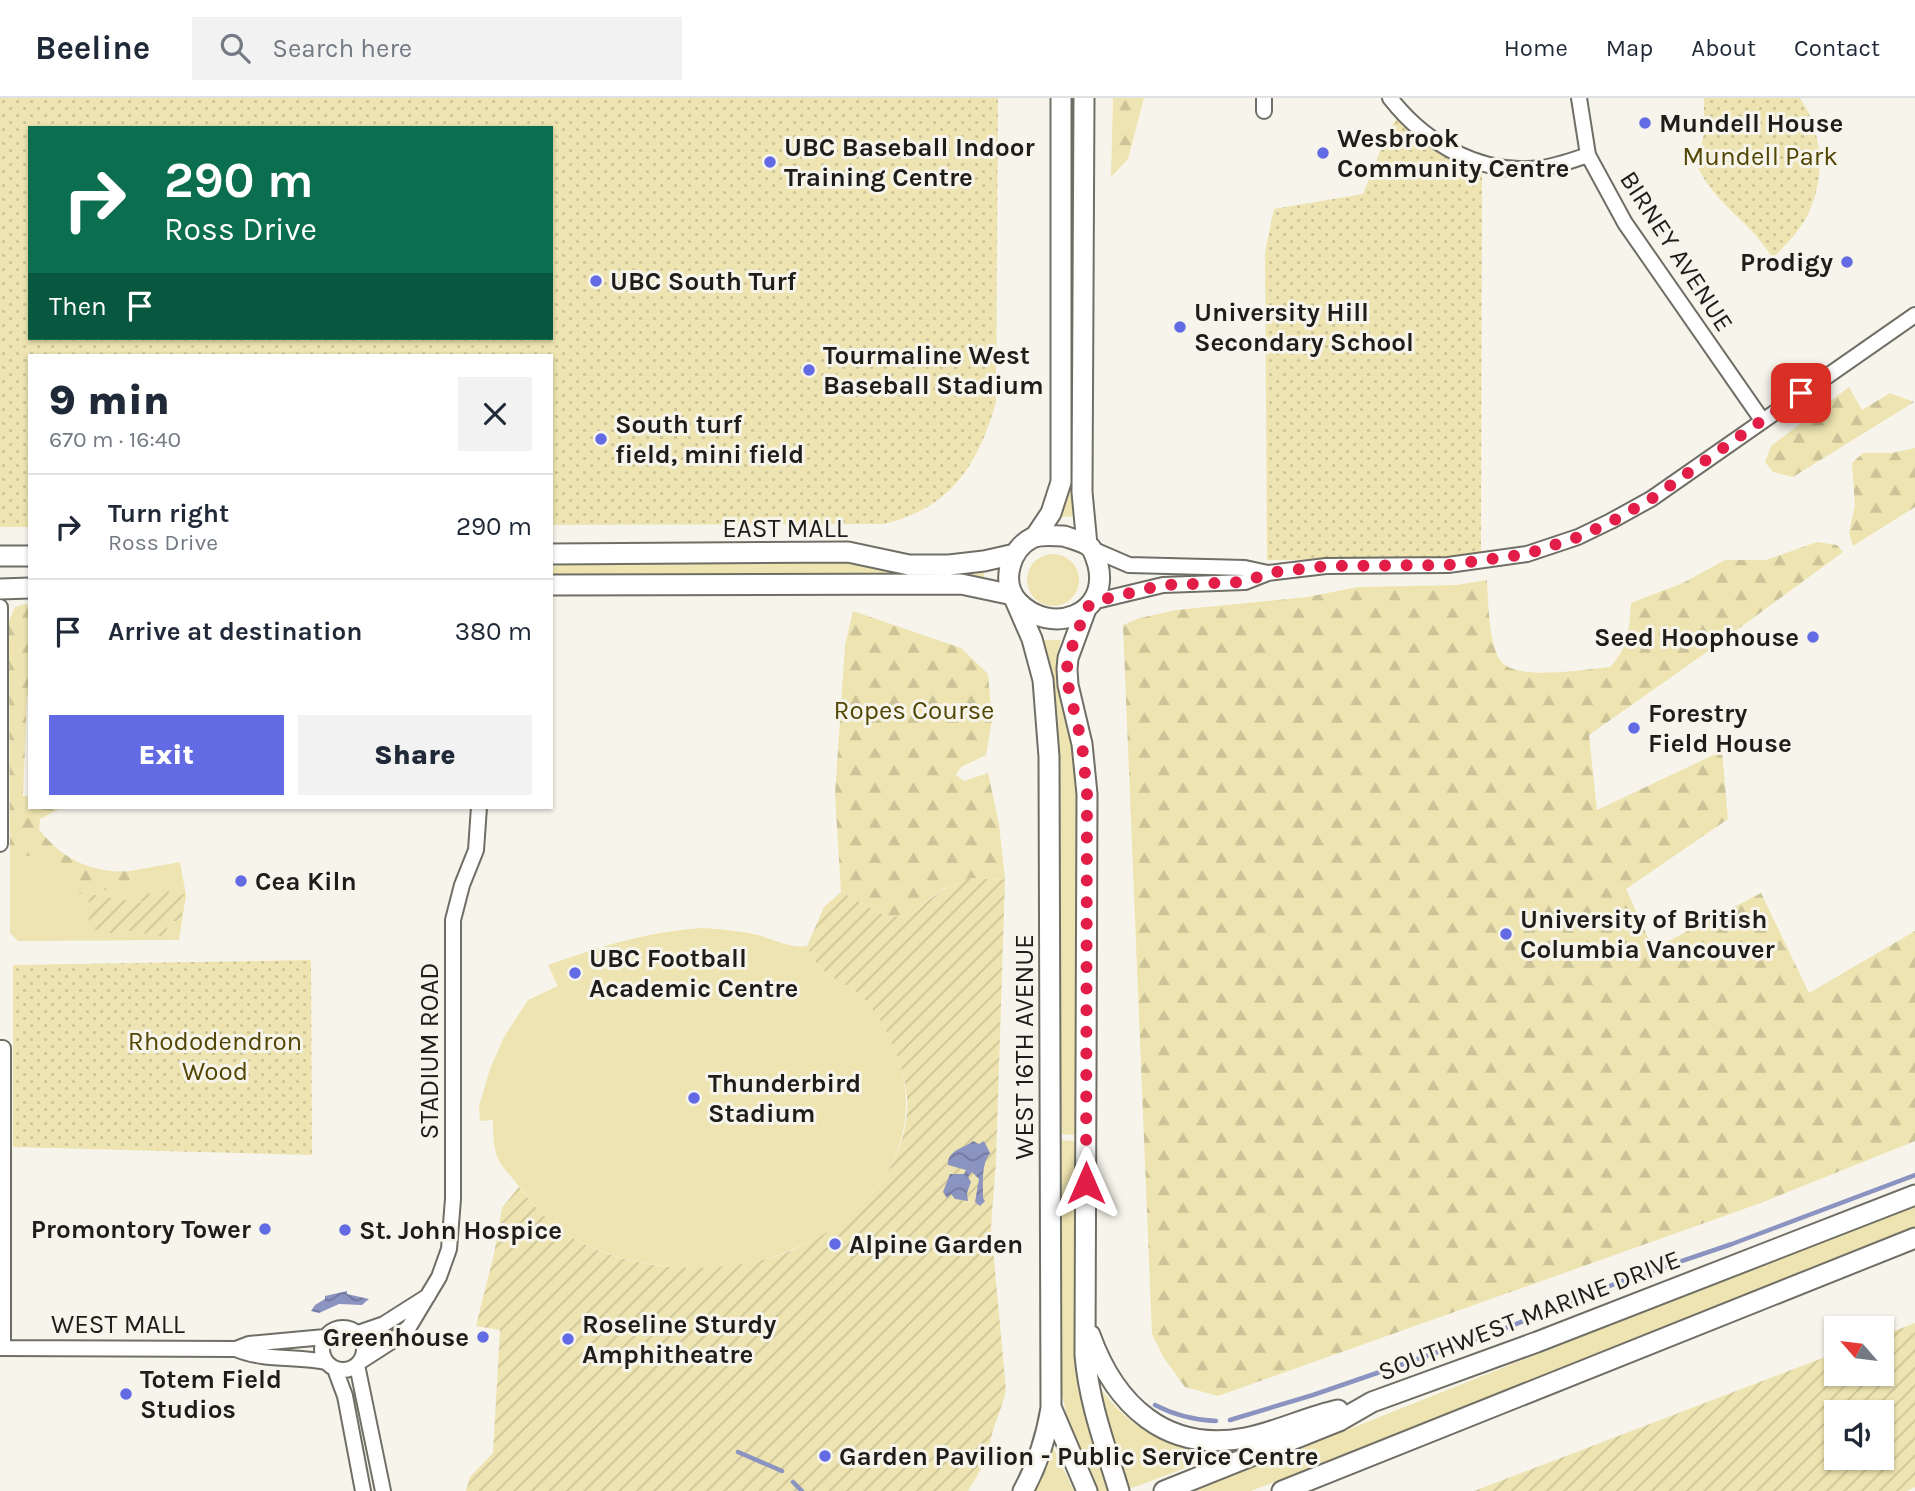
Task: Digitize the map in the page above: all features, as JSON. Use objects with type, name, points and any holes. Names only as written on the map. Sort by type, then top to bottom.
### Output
[{"type":"main road","points":[[1014,598],[1008,577],[1015,554],[1035,537],[1051,513],[1061,482],[1062,98]]},
{"type":"main road","points":[[1084,98],[1082,492],[1090,547],[1100,578],[1098,592],[1089,605],[1068,658],[1067,669],[1068,685],[1082,744],[1087,794],[1085,1355],[1091,1401],[1119,1491]]},
{"type":"main road","points":[[1035,537],[1064,536],[1090,547]]},
{"type":"main road","name":"EAST MALL","points":[[553,554],[848,552],[909,565],[949,565],[1015,554]]},
{"type":"main road","points":[[0,556],[28,555]]},
{"type":"main road","points":[[553,585],[961,584],[1014,598],[1037,617],[1070,618],[1089,605]]},
{"type":"main road","points":[[0,589],[28,588]]},
{"type":"main road","name":"WEST 16TH AVENUE","points":[[1014,598],[1032,639],[1042,680],[1049,757],[1051,1407],[1087,1491]]},
{"type":"main road","name":"SOUTHWEST MARINE DRIVE","points":[[1164,1491],[1339,1421],[1372,1402],[1537,1342],[1915,1195]]},
{"type":"main road","points":[[1282,1491],[1915,1238]]},
{"type":"main road","points":[[1085,1321],[1098,1357],[1119,1392],[1153,1423],[1185,1436],[1224,1441],[1249,1437],[1332,1411],[1372,1402]]},
{"type":"main road","points":[[1023,1491],[1035,1471],[1043,1449],[1051,1407]]},
{"type":"street","points":[[1390,98],[1416,129],[1480,163],[1519,169],[1542,168],[1588,155]]},
{"type":"street","name":"BIRNEY AVENUE","points":[[1579,98],[1588,155],[1625,223],[1762,420]]},
{"type":"street","points":[[1089,605],[1163,585],[1245,582],[1268,573],[1326,566],[1448,565],[1527,554],[1578,537],[1651,499],[1915,315]]},
{"type":"street","points":[[1090,547],[1129,565],[1245,568],[1268,573]]},
{"type":"street","points":[[0,607],[0,844]]},
{"type":"street","name":"STADIUM ROAD","points":[[359,1363],[409,1327],[445,1263],[452,1232],[453,920],[461,886],[476,850],[480,809]]},
{"type":"street","points":[[0,1048],[3,1048],[2,1348]]},
{"type":"street","points":[[363,1491],[345,1396],[322,1349],[325,1337],[329,1332],[341,1328],[358,1332],[384,1324],[429,1295]]},
{"type":"street","points":[[358,1332],[364,1345],[359,1363],[383,1491]]},
{"type":"street","name":"WEST MALL","points":[[2,1348],[236,1349],[249,1344],[325,1337]]},
{"type":"street","name":"WEST MALL","points":[[236,1349],[248,1354],[296,1357],[331,1365]]},
{"type":"street","points":[[331,1365],[347,1370],[359,1363]]},
{"type":"green space","points":[[0,98],[998,98],[996,402],[980,445],[958,481],[927,507],[907,517],[884,524],[553,525],[553,354],[28,354],[28,527],[0,527]]},
{"type":"green space","points":[[1113,98],[1144,98],[1128,159],[1111,177]]},
{"type":"green space","name":"Mundell Park","points":[[1704,98],[1800,98],[1808,111],[1817,140],[1818,185],[1805,220],[1773,258],[1752,231],[1713,191],[1697,165],[1704,133]]},
{"type":"green space","points":[[1398,117],[1437,148],[1482,168],[1481,555],[1437,559],[1267,560],[1265,252],[1274,209],[1363,194],[1388,131]]},
{"type":"green space","points":[[1069,206],[1073,206],[1075,516],[1061,517],[1067,500],[1068,468]]},
{"type":"green space","points":[[1849,387],[1862,410],[1890,393],[1914,402],[1793,477],[1773,472],[1765,462],[1771,446]]},
{"type":"green space","points":[[1915,448],[1915,507],[1853,546],[1849,533],[1855,505],[1852,463],[1863,453],[1892,453]]},
{"type":"green space","name":"University of British Columbia Vancouver","points":[[1817,542],[1837,545],[1843,552],[1589,735],[1597,810],[1722,751],[1728,819],[1626,889],[1653,949],[1761,893],[1809,993],[1915,931],[1915,1141],[1758,1204],[1218,1396],[1185,1387],[1164,1358],[1152,1334],[1123,625],[1140,618],[1176,610],[1307,597],[1358,587],[1456,585],[1487,580],[1493,644],[1500,660],[1508,667],[1520,671],[1551,672],[1610,667],[1624,645],[1631,603],[1683,583],[1725,560],[1766,560]]},
{"type":"green space","points":[[1053,554],[1072,561],[1079,580],[1072,599],[1053,606],[1034,599],[1027,580],[1034,561]]},
{"type":"green space","points":[[817,558],[984,569],[984,578],[553,577],[553,566],[579,560]]},
{"type":"green space","points":[[28,605],[28,697],[23,796],[28,797],[28,809],[59,809],[40,819],[39,829],[48,840],[68,856],[91,867],[130,871],[131,888],[116,893],[53,870],[33,857],[10,853],[9,621],[15,607]]},
{"type":"green space","name":"Ropes Course","points":[[853,611],[961,648],[988,674],[992,720],[986,755],[961,767],[956,775],[964,781],[988,773],[999,824],[1005,880],[971,878],[941,890],[907,917],[886,916],[841,892],[835,795],[845,645]]},
{"type":"green space","points":[[1043,640],[1061,640],[1057,679],[1076,782],[1078,1135],[1057,1134],[1050,671]]},
{"type":"green space","points":[[10,853],[33,857],[53,870],[131,888],[130,871],[180,862],[186,895],[179,940],[18,941],[10,933]]},
{"type":"green space","points":[[971,878],[1005,880],[996,1161],[991,1227],[1006,1390],[985,1457],[968,1491],[466,1491],[470,1477],[493,1453],[500,1330],[476,1326],[502,1208],[519,1187],[554,1225],[568,1235],[592,1248],[646,1264],[705,1268],[762,1260],[798,1248],[834,1227],[870,1196],[897,1154],[906,1122],[906,1089],[895,1050],[874,1011],[856,992],[821,968],[807,946],[824,907],[841,892],[886,916],[907,917],[942,890]]},
{"type":"green space","points":[[156,889],[186,895],[180,922],[169,920],[165,937],[125,930],[124,935],[87,929],[91,904],[78,892],[141,903],[143,893],[155,894]]},
{"type":"green space","name":"Thunderbird Stadium","points":[[703,928],[744,932],[789,945],[807,946],[821,968],[871,1006],[883,1024],[900,1063],[906,1099],[903,1132],[892,1163],[875,1190],[853,1213],[825,1233],[795,1249],[739,1265],[689,1268],[662,1266],[611,1255],[588,1246],[549,1220],[498,1160],[493,1120],[480,1121],[479,1106],[490,1069],[504,1037],[528,1000],[558,986],[548,965],[624,941]]},
{"type":"green space","name":"Rhododendron Wood","points":[[311,960],[312,1155],[13,1147],[13,965]]},
{"type":"green space","points":[[1056,1140],[1077,1141],[1079,1327],[1110,1491],[1092,1491],[1073,1443],[1059,1381]]},
{"type":"green space","points":[[1915,1203],[1915,1227],[1251,1491],[1194,1491]]},
{"type":"green space","points":[[1915,1323],[1915,1487],[1907,1491],[1474,1491],[1824,1358],[1824,1386],[1894,1386],[1894,1331]]},
{"type":"green space","points":[[1094,1378],[1118,1409],[1147,1432],[1182,1446],[1221,1451],[1212,1458],[1124,1491]]},
{"type":"green space","points":[[1051,1443],[1074,1491],[1030,1491]]},
{"type":"water","points":[[973,1141],[979,1144],[984,1141],[990,1153],[983,1174],[985,1201],[980,1206],[975,1202],[979,1179],[972,1172],[968,1177],[971,1182],[967,1193],[968,1201],[955,1199],[951,1194],[947,1198],[943,1192],[950,1174],[964,1174],[966,1170],[948,1165],[950,1156]]},
{"type":"water","points":[[347,1291],[347,1294],[369,1299],[362,1305],[339,1304],[319,1313],[311,1311],[325,1296]]},
{"type":"waterway","points":[[1230,1420],[1313,1395],[1499,1331],[1617,1283],[1732,1244],[1915,1175]]},
{"type":"waterway","points":[[1155,1405],[1184,1416],[1216,1421]]},
{"type":"waterway","points":[[738,1452],[782,1471]]},
{"type":"waterway","points":[[793,1482],[802,1491]]},
{"type":"place","name":"Mundell House","points":[[1645,123]]},
{"type":"place","name":"Wesbrook Community Centre","points":[[1323,153]]},
{"type":"place","name":"UBC Baseball Indoor Training Centre","points":[[770,162]]},
{"type":"place","name":"Prodigy","points":[[1847,262]]},
{"type":"place","name":"UBC South Turf","points":[[596,281]]},
{"type":"place","name":"University Hill Secondary School","points":[[1180,327]]},
{"type":"place","name":"Tourmaline West Baseball Stadium","points":[[809,370]]},
{"type":"place","name":"South turf field, mini field","points":[[601,439]]},
{"type":"place","name":"Seed Hoophouse","points":[[1813,637]]},
{"type":"place","name":"Forestry Field House","points":[[1634,728]]},
{"type":"place","name":"Cea Kiln","points":[[241,881]]},
{"type":"place","name":"University of British Columbia Vancouver","points":[[1506,934]]},
{"type":"place","name":"UBC Football Academic Centre","points":[[575,973]]},
{"type":"place","name":"Thunderbird Stadium","points":[[694,1098]]},
{"type":"place","name":"Promontory Tower","points":[[265,1229]]},
{"type":"place","name":"St. John Hospice","points":[[345,1230]]},
{"type":"place","name":"Alpine Garden","points":[[835,1244]]},
{"type":"place","name":"Greenhouse","points":[[483,1337]]},
{"type":"place","name":"Roseline Sturdy Amphitheatre","points":[[568,1339]]},
{"type":"place","name":"Totem Field Studios","points":[[126,1394]]},
{"type":"place","name":"Garden Pavilion - Public Service Centre","points":[[825,1456]]},
{"type":"route","points":[[1086,1183],[1087,794],[1082,744],[1068,685],[1067,669],[1068,658],[1086,609],[1092,602],[1163,585],[1245,582],[1268,573],[1326,566],[1448,565],[1527,554],[1578,537],[1651,499],[1801,393]]}]
